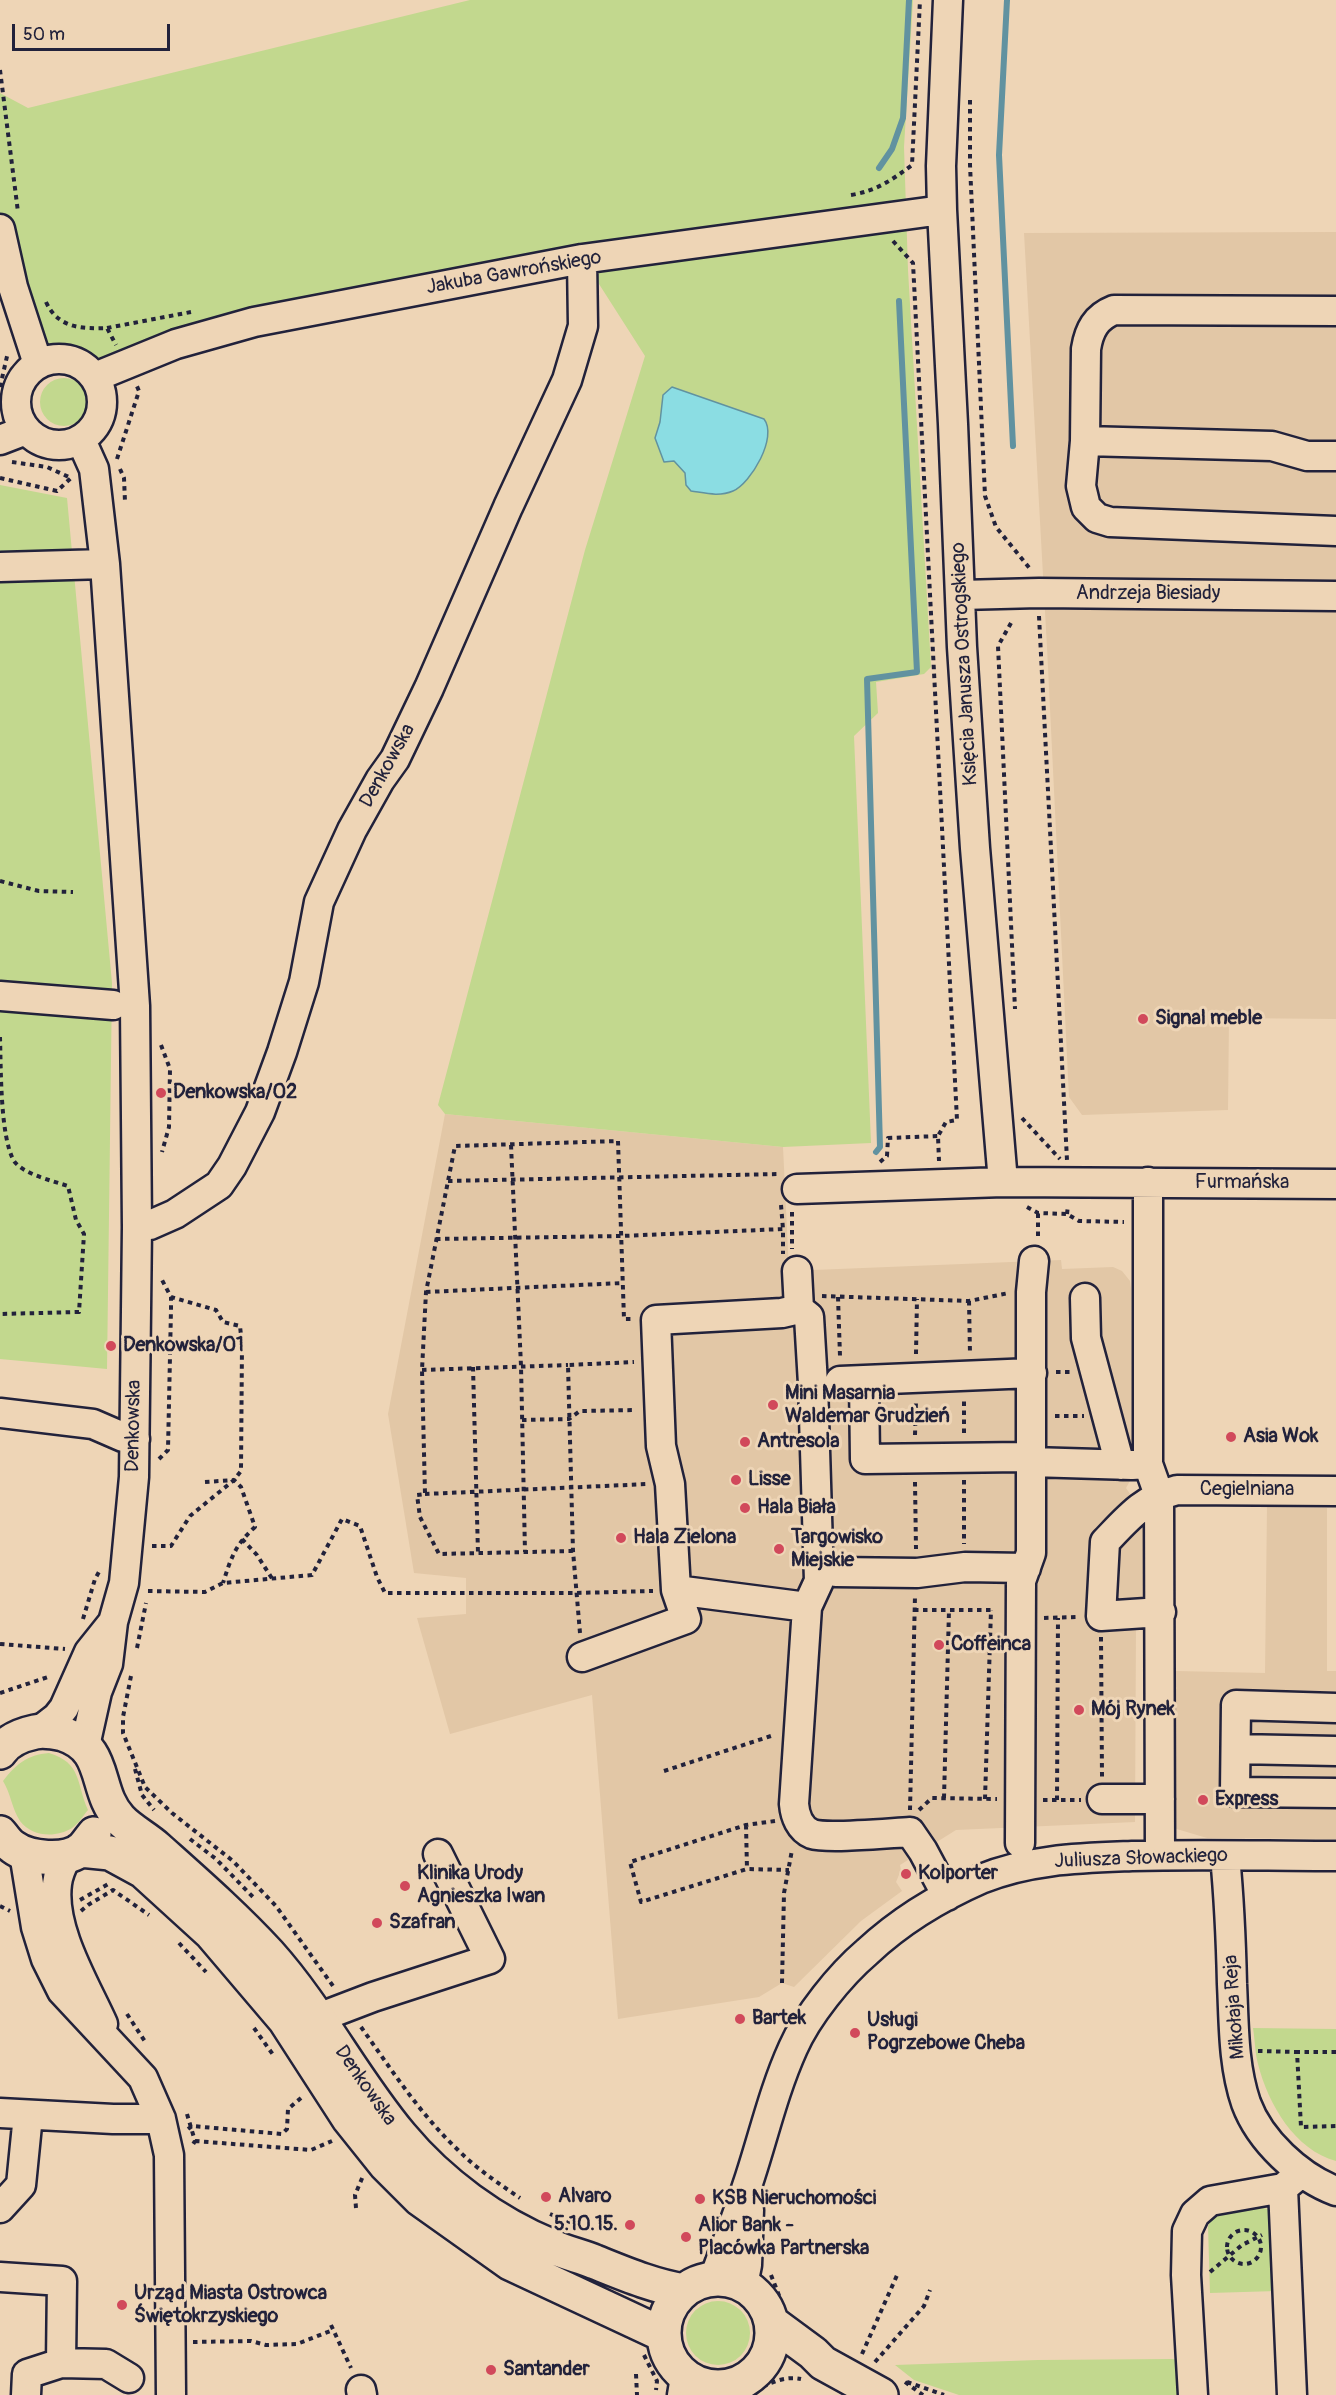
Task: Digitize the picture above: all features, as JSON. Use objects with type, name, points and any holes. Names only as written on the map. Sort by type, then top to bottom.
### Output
[{"type":"main road","points":[[1,1748],[13,1739],[39,1731],[64,1735],[85,1746],[98,1765],[107,1799],[96,1829],[74,1852]]},
{"type":"main road","name":"Denkowska","points":[[107,1799],[112,1810],[122,1822],[149,1840],[208,1893],[270,1956],[318,2018],[365,2089],[402,2138],[439,2175],[504,2223],[551,2246],[634,2278],[684,2291]]},
{"type":"main road","name":"Denkowska","points":[[12,1843],[33,1857],[50,1858],[74,1852],[110,1853],[143,1870],[211,1933],[285,2020],[356,2128],[385,2164],[420,2199],[510,2263],[654,2344]]},
{"type":"main road","points":[[735,2387],[767,2357],[772,2340],[771,2322],[756,2294],[729,2282],[698,2283],[684,2291],[669,2311],[654,2344],[666,2351],[683,2386],[735,2387],[773,2364],[891,2387]]},
{"type":"main road","points":[[771,2322],[813,2353],[816,2372]]},
{"type":"street","name":"Księcia Janusza Ostrogskiego","points":[[948,0],[941,165],[962,647],[975,848],[1003,1182]]},
{"type":"street","name":"Jakuba Gawrońskiego","points":[[95,377],[176,344],[254,322],[582,259],[942,210]]},
{"type":"street","points":[[0,229],[13,287],[38,364]]},
{"type":"street","name":"Denkowska","points":[[137,1227],[150,1225],[175,1214],[219,1185],[232,1166],[260,1112],[304,982],[319,902],[352,830],[380,780],[395,759],[429,688],[508,507],[567,380],[583,326],[582,259]]},
{"type":"street","points":[[1336,311],[1113,310],[1103,314],[1096,321],[1087,343],[1085,441],[1081,486],[1086,507],[1097,518],[1110,522],[1336,531]]},
{"type":"street","points":[[52,359],[67,359],[81,364],[95,377],[103,402],[100,417],[93,430],[81,440],[67,445],[52,445],[38,440],[10,444],[18,417],[16,402],[18,387],[26,374],[38,364],[52,359]]},
{"type":"street","name":"Denkowska","points":[[81,440],[94,469],[105,564],[135,1006],[137,1227],[135,1439],[124,1583],[113,1622],[108,1664],[97,1692],[85,1746]]},
{"type":"street","points":[[1085,441],[1272,446],[1308,456],[1336,456]]},
{"type":"street","points":[[0,567],[74,563],[105,564]]},
{"type":"street","name":"Andrzeja Biesiady","points":[[961,595],[1039,593],[1336,596]]},
{"type":"street","points":[[0,996],[113,1005]]},
{"type":"street","points":[[786,1189],[1003,1182],[1148,1182],[1148,1464],[1159,1495],[1161,1612],[1158,1821],[1160,1855]]},
{"type":"street","name":"Furmańska","points":[[1148,1182],[1336,1184]]},
{"type":"street","points":[[1020,1843],[1021,1581],[1031,1552],[1031,1292],[1036,1249]]},
{"type":"street","points":[[797,1274],[799,1310]]},
{"type":"street","points":[[1086,1298],[1086,1338],[1120,1465]]},
{"type":"street","points":[[582,1657],[686,1618],[676,1590],[670,1484],[661,1446],[656,1320],[782,1313],[799,1310],[809,1317],[819,1581],[807,1607],[795,1815],[803,1828],[820,1835],[910,1832],[947,1896]]},
{"type":"street","points":[[1032,1373],[852,1381],[865,1459],[1022,1457],[1031,1462],[1148,1464]]},
{"type":"street","points":[[0,1413],[93,1424],[123,1437],[135,1439]]},
{"type":"street","name":"Cegielniana","points":[[1159,1495],[1190,1490],[1336,1491]]},
{"type":"street","points":[[1159,1495],[1139,1507],[1105,1542],[1101,1616],[1161,1612]]},
{"type":"street","points":[[836,1572],[917,1573],[965,1567],[1026,1568]]},
{"type":"street","points":[[676,1590],[807,1607]]},
{"type":"street","name":"Denkowska","points":[[39,1731],[57,1718],[64,1708],[89,1652],[113,1622]]},
{"type":"street","points":[[1336,1708],[1236,1706],[1235,1792],[1336,1793]]},
{"type":"street","points":[[1236,1749],[1336,1750]]},
{"type":"street","points":[[1102,1799],[1160,1798]]},
{"type":"street","points":[[12,1843],[46,1959],[62,1991],[143,2078],[176,2121],[169,2155],[172,2386],[133,2378],[106,2364],[61,2363],[27,2374],[15,2393]]},
{"type":"street","points":[[74,1852],[57,1885],[57,1905],[67,1946],[111,2042]]},
{"type":"street","points":[[318,2018],[373,1997],[490,1959],[438,1854]]},
{"type":"street","name":"Juliusza Słowackiego","points":[[729,2282],[747,2265],[751,2176],[778,2086],[793,2046],[823,2000],[852,1965],[879,1940],[904,1922],[947,1896],[982,1879],[1026,1866],[1061,1860],[1160,1855],[1336,1856]]},
{"type":"street","name":"Mikołaja Reja","points":[[1225,1856],[1235,2055],[1247,2104],[1256,2122],[1275,2148],[1292,2181],[1318,2184],[1336,2191]]},
{"type":"street","points":[[0,2113],[176,2121]]},
{"type":"street","points":[[0,2208],[21,2185],[28,2115]]},
{"type":"street","points":[[1193,2395],[1186,2275],[1186,2231],[1196,2214],[1210,2200],[1292,2181],[1292,2395]]},
{"type":"street","points":[[0,2277],[62,2281],[61,2363]]},
{"type":"path","points":[[886,185],[912,165],[920,0]]},
{"type":"path","points":[[970,94],[970,165],[985,496],[996,527],[1032,572]]},
{"type":"path","points":[[891,239],[913,263],[932,613],[957,1120],[945,1122],[938,1136],[940,1184]]},
{"type":"path","points":[[10,444],[47,467],[71,478],[76,486]]},
{"type":"path","points":[[0,478],[57,491],[71,478]]},
{"type":"path","points":[[1021,1108],[1022,1118],[1067,1167],[1039,620]]},
{"type":"path","points":[[1011,623],[998,646],[1016,1015]]},
{"type":"path","points":[[0,881],[39,891],[73,892]]},
{"type":"path","points":[[0,1037],[2,1141],[15,1162],[36,1176],[68,1186],[76,1220],[84,1234],[79,1312],[0,1314]]},
{"type":"path","points":[[425,1494],[422,1370],[426,1292],[455,1146],[618,1141],[624,1320],[656,1320]]},
{"type":"path","points":[[511,1145],[521,1366],[525,1552]]},
{"type":"path","points":[[448,1181],[779,1173],[786,1189],[783,1278],[797,1274]]},
{"type":"path","points":[[1069,1183],[1067,1214],[1079,1221],[1131,1222]]},
{"type":"path","points":[[1036,1249],[1038,1214]]},
{"type":"path","points":[[436,1239],[621,1236],[783,1229]]},
{"type":"path","points":[[426,1292],[623,1283]]},
{"type":"path","points":[[799,1310],[812,1296],[969,1300],[1002,1293],[1031,1292]]},
{"type":"path","points":[[151,1546],[171,1546],[190,1516],[234,1480],[241,1471],[242,1345],[240,1326],[223,1322],[216,1310],[171,1297],[171,1309]]},
{"type":"path","points":[[838,1297],[852,1381]]},
{"type":"path","points":[[422,1370],[658,1361]]},
{"type":"path","points":[[568,1365],[573,1551],[582,1657]]},
{"type":"path","points":[[473,1368],[478,1553]]},
{"type":"path","points":[[1032,1373],[1094,1371]]},
{"type":"path","points":[[522,1420],[569,1419],[580,1412],[660,1409]]},
{"type":"path","points":[[1031,1417],[1106,1415]]},
{"type":"path","points":[[206,1482],[234,1480]]},
{"type":"path","points":[[223,1583],[232,1553],[255,1527],[241,1488],[234,1480]]},
{"type":"path","points":[[573,1551],[439,1554],[420,1517],[417,1495],[670,1484]]},
{"type":"path","points":[[148,1592],[205,1592],[223,1583],[312,1575],[342,1519],[360,1526],[376,1577],[385,1593],[576,1593],[676,1590]]},
{"type":"path","points":[[242,1539],[257,1555],[273,1580]]},
{"type":"path","points":[[914,1610],[991,1610],[1058,1618],[1101,1616],[1102,1799],[932,1798],[917,1812]]},
{"type":"path","points":[[944,1798],[949,1610]]},
{"type":"path","points":[[985,1799],[991,1610]]},
{"type":"path","points":[[1057,1800],[1058,1618]]},
{"type":"path","points":[[0,1644],[65,1649]]},
{"type":"path","points":[[0,1693],[55,1675]]},
{"type":"path","points":[[907,1704],[913,1704]]},
{"type":"path","points":[[125,1705],[123,1733],[133,1759]]},
{"type":"path","points":[[664,1771],[780,1733],[798,1733]]},
{"type":"path","points":[[782,1983],[784,1893],[789,1870],[794,1844],[795,1815],[746,1825],[630,1862],[641,1902],[747,1869],[789,1870]]},
{"type":"path","points":[[171,1818],[176,1816]]},
{"type":"path","points":[[746,1825],[747,1869]]},
{"type":"path","points":[[78,1901],[84,1921]]},
{"type":"path","points":[[125,2012],[150,2050]]},
{"type":"path","points":[[1250,2051],[1336,2052]]},
{"type":"path","points":[[1297,2052],[1301,2127],[1336,2126]]},
{"type":"path","points":[[176,2121],[192,2126],[282,2134],[287,2129],[288,2109],[301,2098]]},
{"type":"path","points":[[176,2121],[192,2126]]},
{"type":"path","points":[[195,2141],[311,2150],[339,2137]]},
{"type":"path","points":[[356,2208],[355,2195],[364,2175]]},
{"type":"path","points":[[1245,2230],[1257,2238],[1260,2248],[1254,2260],[1241,2264],[1229,2255],[1227,2245],[1235,2232],[1245,2230]]},
{"type":"path","points":[[1209,2272],[1242,2245],[1267,2232]]},
{"type":"path","points":[[1209,2262],[1210,2283]]},
{"type":"path","points":[[861,2354],[898,2273]]},
{"type":"path","points":[[878,2360],[924,2306],[930,2290]]},
{"type":"path","points":[[185,2344],[251,2341],[266,2345],[297,2344],[332,2328],[362,2392]]},
{"type":"path","points":[[654,2344],[656,2395]]},
{"type":"path","points":[[735,2387],[816,2372]]},
{"type":"path","points":[[636,2374],[637,2395]]},
{"type":"path","points":[[891,2387],[923,2395]]},
{"type":"path","points":[[891,2387],[944,2395]]},
{"type":"shaded area","points":[[1336,232],[1336,1019],[1229,1018],[1228,1110],[1082,1115],[1069,1097],[1024,233]]},
{"type":"shaded area","name":"Targowisko Miejskie","points":[[445,1114],[783,1147],[789,1271],[1061,1260],[1062,1269],[1113,1267],[1122,1271],[1130,1281],[1131,1289],[1132,1459],[1131,1479],[1126,1488],[1147,1519],[1148,1615],[1136,1624],[1135,1822],[956,1830],[900,1865],[901,1870],[896,1882],[902,1891],[861,1921],[794,1987],[782,1983],[759,1997],[618,2019],[592,1695],[450,1734],[417,1618],[466,1614],[466,1578],[414,1573],[388,1414]]},
{"type":"shaded area","points":[[1267,1507],[1327,1508],[1327,1671],[1336,1671],[1336,1839],[1207,1838],[1170,1827],[1176,1671],[1265,1673]]},
{"type":"green space","points":[[470,0],[913,0],[904,147],[908,270],[931,667],[924,674],[876,682],[878,713],[854,736],[871,1143],[783,1147],[445,1114],[438,1105],[585,550],[645,356],[583,259],[254,322],[95,377],[69,360],[62,359],[38,364],[0,229],[0,93],[28,108]]},
{"type":"green space","points":[[59,378],[69,378],[81,385],[88,397],[88,407],[81,419],[69,426],[59,426],[44,415],[40,407],[40,397],[51,382]]},
{"type":"green space","points":[[0,485],[67,498],[112,983],[107,1369],[0,1359]]},
{"type":"green space","points":[[49,1753],[60,1757],[73,1768],[88,1810],[72,1828],[59,1833],[44,1834],[31,1830],[20,1821],[3,1781],[23,1761]]},
{"type":"green space","points":[[1253,2028],[1336,2029],[1336,2161],[1308,2147],[1285,2123],[1276,2109],[1258,2064]]},
{"type":"green space","points":[[1258,2207],[1268,2209],[1273,2231],[1277,2291],[1210,2293],[1208,2226],[1212,2218],[1241,2209]]},
{"type":"green space","points":[[712,2301],[724,2301],[741,2310],[748,2321],[750,2333],[748,2345],[741,2356],[724,2365],[712,2365],[700,2360],[691,2351],[686,2339],[686,2327],[691,2315],[700,2306]]},
{"type":"green space","points":[[1038,2360],[1180,2360],[1182,2395],[959,2395],[914,2380],[895,2365]]},
{"type":"water","points":[[672,387],[764,419],[768,437],[765,448],[747,479],[733,491],[717,494],[691,491],[686,485],[685,473],[674,461],[664,462],[655,438],[660,422],[663,395]]},
{"type":"waterway","points":[[879,168],[892,149],[903,118],[909,0]]},
{"type":"waterway","points":[[1007,0],[999,155],[1013,446]]},
{"type":"waterway","points":[[876,1152],[880,1147],[867,679],[917,672],[899,301]]},
{"type":"place","name":"Signal meble","points":[[1143,1019]]},
{"type":"place","name":"Denkowska/02","points":[[161,1093]]},
{"type":"place","name":"Denkowska/01","points":[[111,1346]]},
{"type":"place","name":"Mini Masarnia Waldemar Grudzień","points":[[773,1405]]},
{"type":"place","name":"Asia Wok","points":[[1231,1437]]},
{"type":"place","name":"Antresola","points":[[745,1442]]},
{"type":"place","name":"Lisse","points":[[736,1480]]},
{"type":"place","name":"Hala Biała","points":[[745,1508]]},
{"type":"place","name":"Hala Zielona","points":[[621,1538]]},
{"type":"place","name":"Targowisko Miejskie","points":[[779,1549]]},
{"type":"place","name":"Coffeinca","points":[[939,1645]]},
{"type":"place","name":"Mój Rynek","points":[[1079,1710]]},
{"type":"place","name":"Express","points":[[1203,1800]]},
{"type":"place","name":"Kolporter","points":[[906,1874]]},
{"type":"place","name":"Klinika Urody Agnieszka Iwan","points":[[405,1886]]},
{"type":"place","name":"Szafran","points":[[377,1923]]},
{"type":"place","name":"Bartek","points":[[740,2019]]},
{"type":"place","name":"Usługi Pogrzebowe Cheba","points":[[855,2033]]},
{"type":"place","name":"Alvaro","points":[[546,2197]]},
{"type":"place","name":"KSB Nieruchomości","points":[[700,2199]]},
{"type":"place","name":"5.10.15.","points":[[630,2225]]},
{"type":"place","name":"Alior Bank - Placówka Partnerska","points":[[686,2237]]},
{"type":"place","name":"Urząd Miasta Ostrowca Świętokrzyskiego","points":[[122,2305]]},
{"type":"place","name":"Santander","points":[[491,2370]]}]
